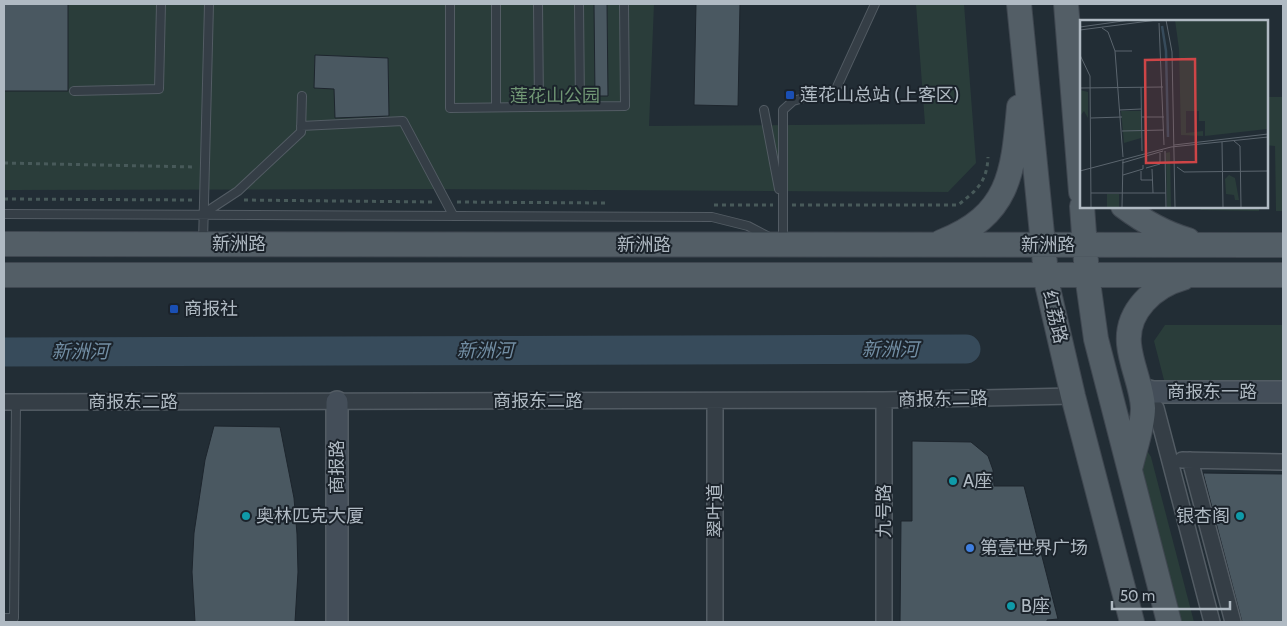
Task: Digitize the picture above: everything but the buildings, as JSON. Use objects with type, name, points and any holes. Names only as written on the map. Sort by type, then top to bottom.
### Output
[{"type":"main road","name":"红荔路","points":[[1019,4],[1045,274],[1073,396],[1132,622]]},
{"type":"main road","points":[[1066,4],[1080,173]]},
{"type":"main road","points":[[933,245],[962,234],[982,218],[999,199],[1008,181],[1015,158],[1024,61]]},
{"type":"main road","name":"红荔路","points":[[1082,208],[1087,275],[1096,339],[1169,622]]},
{"type":"main road","points":[[1127,208],[1142,220],[1163,232],[1212,245]]},
{"type":"main road","name":"新洲路","points":[[4,244],[1283,245]]},
{"type":"main road","name":"新洲路","points":[[4,275],[1283,275]]},
{"type":"main road","points":[[1130,472],[1147,402],[1129,344],[1130,327],[1137,310],[1149,296],[1164,285],[1201,275]]},
{"type":"street","name":"商报东一路","points":[[1147,402],[1153,392],[1283,392]]},
{"type":"street","name":"商报东二路","points":[[10,402],[884,400],[1073,396]]},
{"type":"street","name":"翠叶道","points":[[715,400],[715,622]]},
{"type":"street","name":"九号路","points":[[884,400],[884,622]]},
{"type":"street","name":"商报路","points":[[337,402],[337,622]]},
{"type":"street","points":[[1147,402],[1169,456],[1212,622]]},
{"type":"street","points":[[1169,456],[1177,460],[1283,462]]},
{"type":"street","points":[[1190,460],[1233,622]]},
{"type":"lane","points":[[74,91],[160,89],[161,4]]},
{"type":"lane","points":[[203,244],[209,4]]},
{"type":"lane","points":[[450,4],[450,108],[625,106],[624,4]]},
{"type":"lane","points":[[496,4],[496,107]]},
{"type":"lane","points":[[538,4],[539,106]]},
{"type":"lane","points":[[578,4],[580,106]]},
{"type":"lane","points":[[4,214],[712,217],[748,226],[783,245],[783,110],[793,101],[836,90],[875,4]]},
{"type":"lane","points":[[203,214],[238,191],[301,132],[302,96]]},
{"type":"lane","points":[[764,110],[782,205]]},
{"type":"lane","points":[[301,126],[403,121],[453,215]]},
{"type":"lane","points":[[4,618],[14,618],[10,402]]},
{"type":"path","points":[[713,204],[936,207],[958,205],[984,180],[988,157]]},
{"type":"path","points":[[4,163],[204,167]]},
{"type":"path","points":[[4,199],[203,200]]},
{"type":"path","points":[[225,200],[614,204]]},
{"type":"green space","name":"莲花山公园","points":[[4,4],[654,4],[649,126],[925,124],[916,4],[964,4],[976,163],[948,192],[423,189],[4,190]]},
{"type":"green space","points":[[1267,97],[1283,97],[1283,211],[1276,211],[1275,146],[1267,145]]},
{"type":"green space","points":[[1198,208],[1259,208],[1259,211],[1201,210]]},
{"type":"green space","points":[[1165,325],[1283,325],[1283,380],[1164,380],[1154,341]]},
{"type":"green space","points":[[1146,449],[1151,457],[1194,622],[1175,622],[1140,471]]},
{"type":"waterway","name":"新洲河","points":[[4,352],[966,349]]},
{"type":"place","name":"莲花山总站 (上客区)","points":[[790,95]]},
{"type":"place","name":"商报社","points":[[174,309]]},
{"type":"place","name":"A座","points":[[953,481]]},
{"type":"place","name":"奥林匹克大厦","points":[[246,516]]},
{"type":"place","name":"银杏阁","points":[[1240,516]]},
{"type":"place","name":"第壹世界广场","points":[[970,548]]},
{"type":"place","name":"B座","points":[[1011,606]]}]
